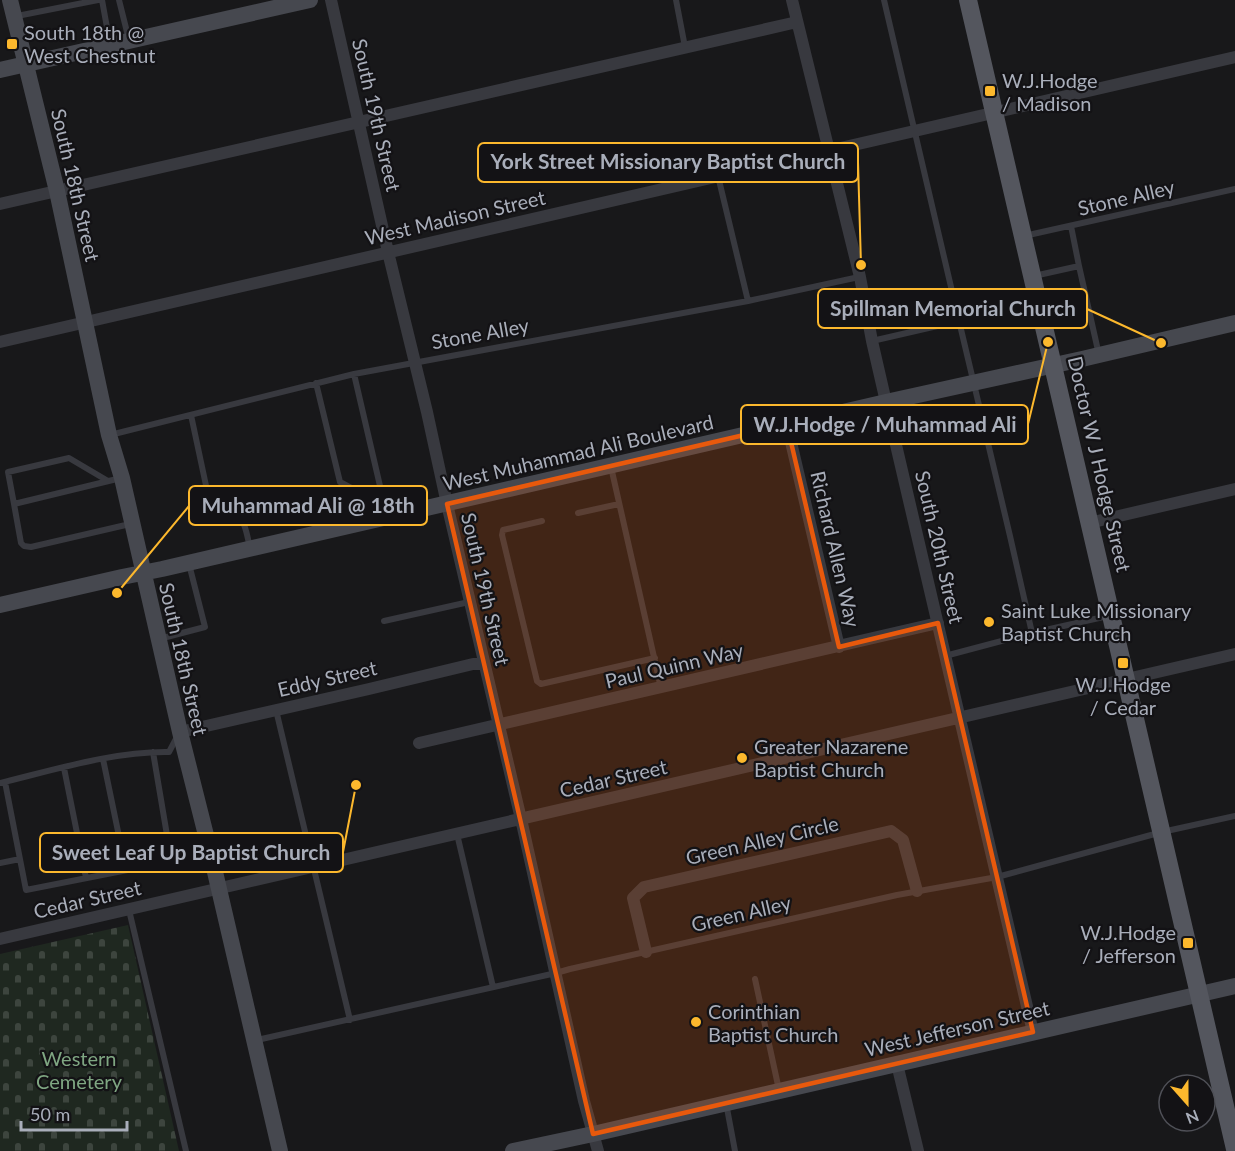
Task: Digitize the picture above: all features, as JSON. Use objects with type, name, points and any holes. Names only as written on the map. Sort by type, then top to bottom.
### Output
[{"type":"main road","name":"Doctor W J Hodge Street","points":[[968,0],[1235,1149]]},
{"type":"street","name":"South 18th Street","points":[[10,0],[57,191],[109,435],[115,479],[133,524],[158,639],[280,1151]]},
{"type":"street","points":[[0,70],[310,0]]},
{"type":"street","name":"South 19th Street","points":[[330,0],[414,362],[428,412],[584,1101],[598,1151]]},
{"type":"street","name":"South 20th Street","points":[[792,0],[860,277],[872,341],[1033,1032]]},
{"type":"street","points":[[0,204],[797,22]]},
{"type":"street","name":"West Madison Street","points":[[0,342],[1235,57]]},
{"type":"street","name":"West Muhammad Ali Boulevard","points":[[0,605],[1235,323]]},
{"type":"street","name":"Richard Allen Way","points":[[787,425],[838,647]]},
{"type":"street","points":[[1089,523],[1235,489]]},
{"type":"street","name":"Paul Quinn Way","points":[[419,743],[938,624]]},
{"type":"street","name":"Cedar Street","points":[[0,939],[1235,654]]},
{"type":"street","name":"Eddy Street","points":[[180,732],[473,664],[484,664]]},
{"type":"street","name":"Green Alley Circle","points":[[646,952],[633,898],[644,887],[856,838],[891,831],[903,840],[917,891]]},
{"type":"street","name":"West Jefferson Street","points":[[513,1151],[1235,986]]},
{"type":"street","points":[[897,1064],[918,1151]]},
{"type":"lane","points":[[14,17],[100,0],[110,45]]},
{"type":"lane","points":[[119,0],[129,40]]},
{"type":"lane","points":[[676,0],[685,47]]},
{"type":"lane","points":[[884,0],[1032,633]]},
{"type":"lane","points":[[718,176],[748,301]]},
{"type":"lane","name":"Stone Alley","points":[[1023,236],[1235,189]]},
{"type":"lane","points":[[1071,226],[1099,355]]},
{"type":"lane","points":[[1033,276],[1079,266]]},
{"type":"lane","name":"Stone Alley","points":[[109,435],[354,374],[748,301],[860,277]]},
{"type":"lane","points":[[872,341],[958,321]]},
{"type":"lane","points":[[354,374],[387,517]]},
{"type":"lane","points":[[316,383],[340,482],[355,490],[381,490]]},
{"type":"lane","points":[[191,416],[211,509],[218,514],[235,512],[240,516],[250,549]]},
{"type":"lane","points":[[115,479],[69,458],[8,472],[21,543],[31,547],[133,524]]},
{"type":"lane","points":[[610,466],[661,688]]},
{"type":"lane","points":[[14,504],[115,479]]},
{"type":"lane","points":[[578,513],[619,504]]},
{"type":"lane","points":[[542,521],[503,530],[502,535],[537,681],[541,684],[655,658]]},
{"type":"lane","points":[[158,639],[205,627],[189,563]]},
{"type":"lane","points":[[384,621],[470,602]]},
{"type":"lane","points":[[945,656],[1112,615]]},
{"type":"lane","points":[[276,710],[350,1020]]},
{"type":"lane","points":[[153,752],[170,853],[163,863],[26,890],[2,782],[103,759],[144,752],[153,752],[169,752],[180,732]]},
{"type":"lane","points":[[103,759],[126,870]]},
{"type":"lane","points":[[64,768],[86,878]]},
{"type":"lane","name":"Green Alley","points":[[254,1041],[917,891],[997,877],[1162,832],[1235,816]]},
{"type":"lane","points":[[457,834],[493,987]]},
{"type":"lane","points":[[0,863],[20,859]]},
{"type":"lane","points":[[129,910],[186,1151]]},
{"type":"lane","points":[[755,979],[779,1091]]},
{"type":"lane","points":[[726,1103],[735,1151]]},
{"type":"highlighted area","points":[[787,425],[839,647],[938,623],[1033,1032],[593,1134],[447,504]]},
{"type":"green space","name":"Western Cemetery","points":[[128,925],[179,1151],[0,1151],[0,954]]},
{"type":"place","name":"South 18th @ West Chestnut","points":[[12,44]]},
{"type":"place","name":"W.J.Hodge / Madison","points":[[990,91]]},
{"type":"place","name":"York Street Missionary Baptist Church","points":[[861,265]]},
{"type":"place","name":"W.J.Hodge / Muhammad Ali","points":[[1048,342]]},
{"type":"place","name":"Spillman Memorial Church","points":[[1161,343]]},
{"type":"place","name":"Muhammad Ali @ 18th","points":[[117,593]]},
{"type":"place","name":"Saint Luke Missionary Baptist Church","points":[[989,622]]},
{"type":"place","name":"W.J.Hodge / Cedar","points":[[1123,663]]},
{"type":"place","name":"Greater Nazarene Baptist Church","points":[[742,758]]},
{"type":"place","name":"Sweet Leaf Up Baptist Church","points":[[356,785]]},
{"type":"place","name":"W.J.Hodge / Jefferson","points":[[1188,943]]},
{"type":"place","name":"Corinthian Baptist Church","points":[[696,1022]]}]
